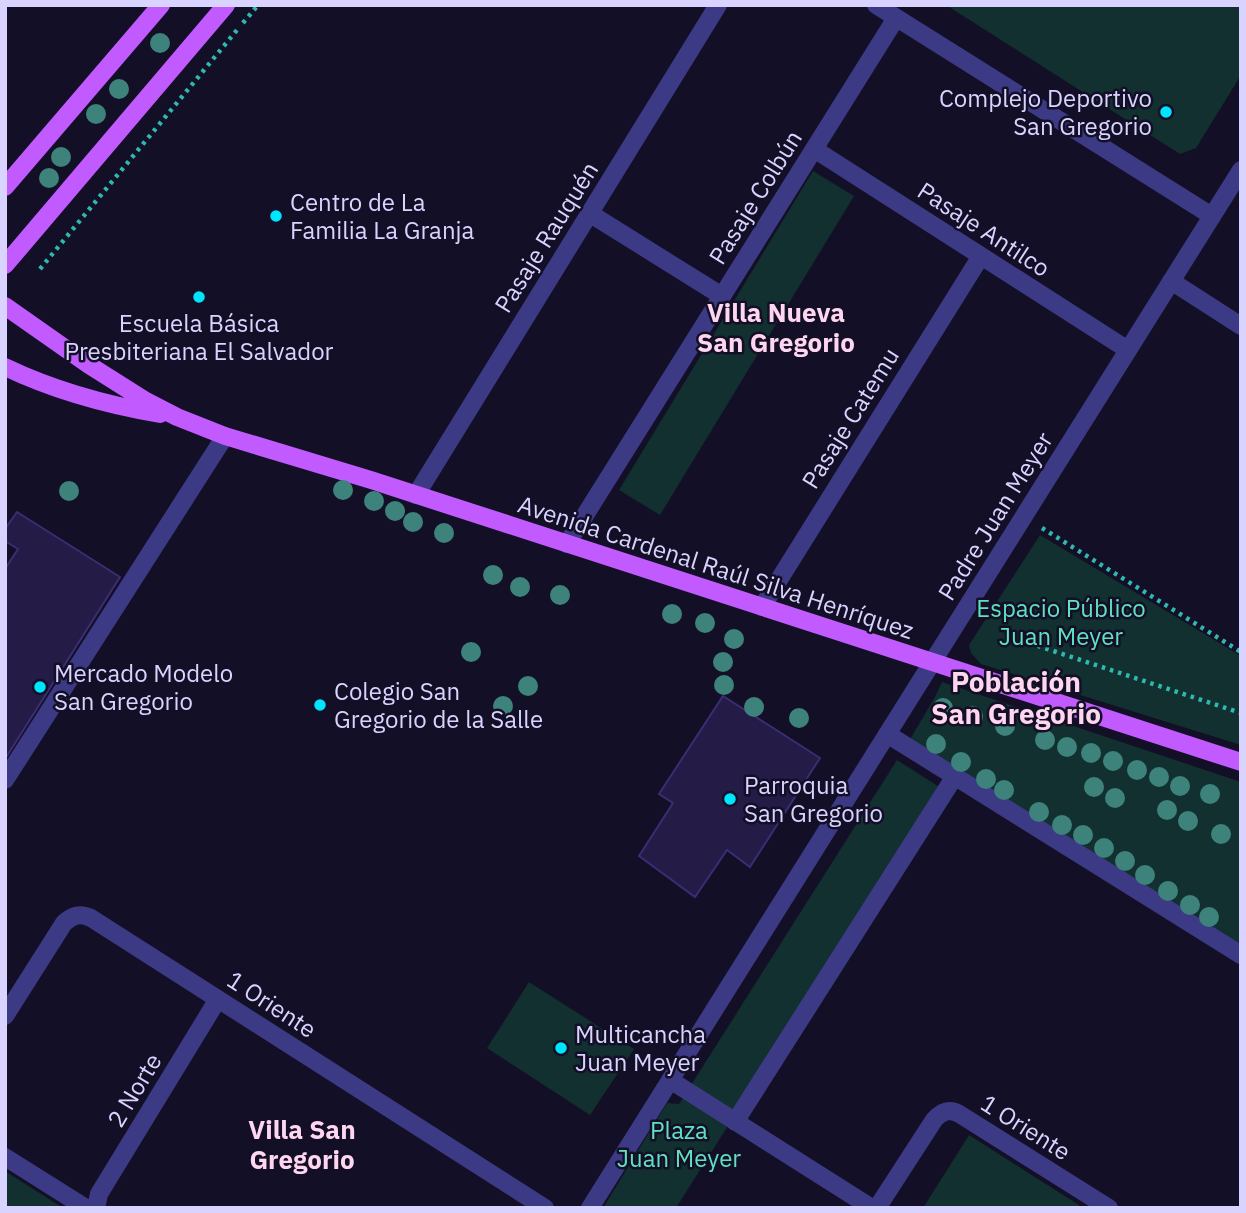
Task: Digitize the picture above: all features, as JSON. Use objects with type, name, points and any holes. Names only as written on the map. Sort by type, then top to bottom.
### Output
[{"type":"main road","points":[[5,265],[226,5]]},
{"type":"main road","points":[[5,187],[152,8]]},
{"type":"main road","name":"Avenida Cardenal Raúl Silva Henríquez","points":[[5,306],[117,384],[177,417],[225,436],[416,495],[1241,762]]},
{"type":"main road","name":"Avenida Cardenal Raúl Silva Henríquez","points":[[5,368],[108,403],[177,417]]},
{"type":"street","name":"Pasaje Rauquén","points":[[416,495],[718,5]]},
{"type":"street","points":[[876,5],[1212,216]]},
{"type":"street","name":"Pasaje Colbún","points":[[567,544],[896,18]]},
{"type":"street","name":"Pasaje Antilco","points":[[814,149],[1128,350]]},
{"type":"street","name":"Padre Juan Meyer","points":[[590,1208],[1241,170]]},
{"type":"street","points":[[589,213],[722,296]]},
{"type":"street","name":"Pasaje Catemu","points":[[762,607],[981,256]]},
{"type":"street","points":[[1171,281],[1241,326]]},
{"type":"street","points":[[5,780],[225,436]]},
{"type":"street","points":[[887,734],[1241,955]]},
{"type":"street","points":[[735,1122],[955,776]]},
{"type":"street","name":"1 Oriente","points":[[5,1016],[64,923],[76,915],[84,915],[545,1208]]},
{"type":"street","name":"2 Norte","points":[[96,1208],[99,1194],[218,999]]},
{"type":"street","name":"1 Oriente","points":[[670,1080],[874,1208],[934,1120],[947,1111],[955,1111],[1109,1208]]},
{"type":"street","points":[[5,1157],[86,1208]]},
{"type":"path","points":[[40,269],[258,5]]},
{"type":"path","points":[[1023,517],[1241,652]]},
{"type":"path","points":[[1005,635],[1241,713]]},
{"type":"green space","name":"Complejo Deportivo San Gregorio","points":[[946,5],[1241,5],[1241,75],[1196,148],[1180,154]]},
{"type":"green space","points":[[813,171],[854,196],[660,515],[619,490]]},
{"type":"green space","name":"Espacio Público Juan Meyer","points":[[1040,535],[1241,656],[1241,745],[981,664],[971,653],[969,645]]},
{"type":"green space","points":[[942,682],[1241,782],[1241,948],[909,741]]},
{"type":"green space","name":"Plaza Juan Meyer","points":[[897,760],[941,788],[676,1208],[603,1208],[667,1103],[679,1104]]},
{"type":"green space","name":"Multicancha Juan Meyer","points":[[529,982],[634,1049],[590,1115],[487,1048]]},
{"type":"green space","points":[[969,1135],[1079,1205],[1077,1208],[923,1208]]},
{"type":"green space","points":[[5,1171],[63,1208],[5,1208]]},
{"type":"building","name":"Mercado Modelo San Gregorio","points":[[17,512],[120,577],[5,759],[5,569],[18,549],[5,541],[5,529]]},
{"type":"building","name":"Parroquia San Gregorio","points":[[723,696],[820,758],[750,867],[727,850],[695,897],[639,856],[673,803],[659,794]]},
{"type":"place","name":"Complejo Deportivo San Gregorio","points":[[1166,112]]},
{"type":"place","name":"Centro de La Familia La Granja","points":[[276,216]]},
{"type":"place","name":"Escuela Básica Presbiteriana El Salvador","points":[[199,297]]},
{"type":"place","name":"Mercado Modelo San Gregorio","points":[[40,687]]},
{"type":"place","name":"Colegio San Gregorio de la Salle","points":[[320,705]]},
{"type":"place","name":"Parroquia San Gregorio","points":[[730,799]]},
{"type":"place","name":"Multicancha Juan Meyer","points":[[561,1048]]},
{"type":"district","name":"Villa Nueva San Gregorio","points":[[776,327]]},
{"type":"district","name":"Población San Gregorio","points":[[1016,697]]},
{"type":"district","name":"Villa San Gregorio","points":[[302,1144]]}]
